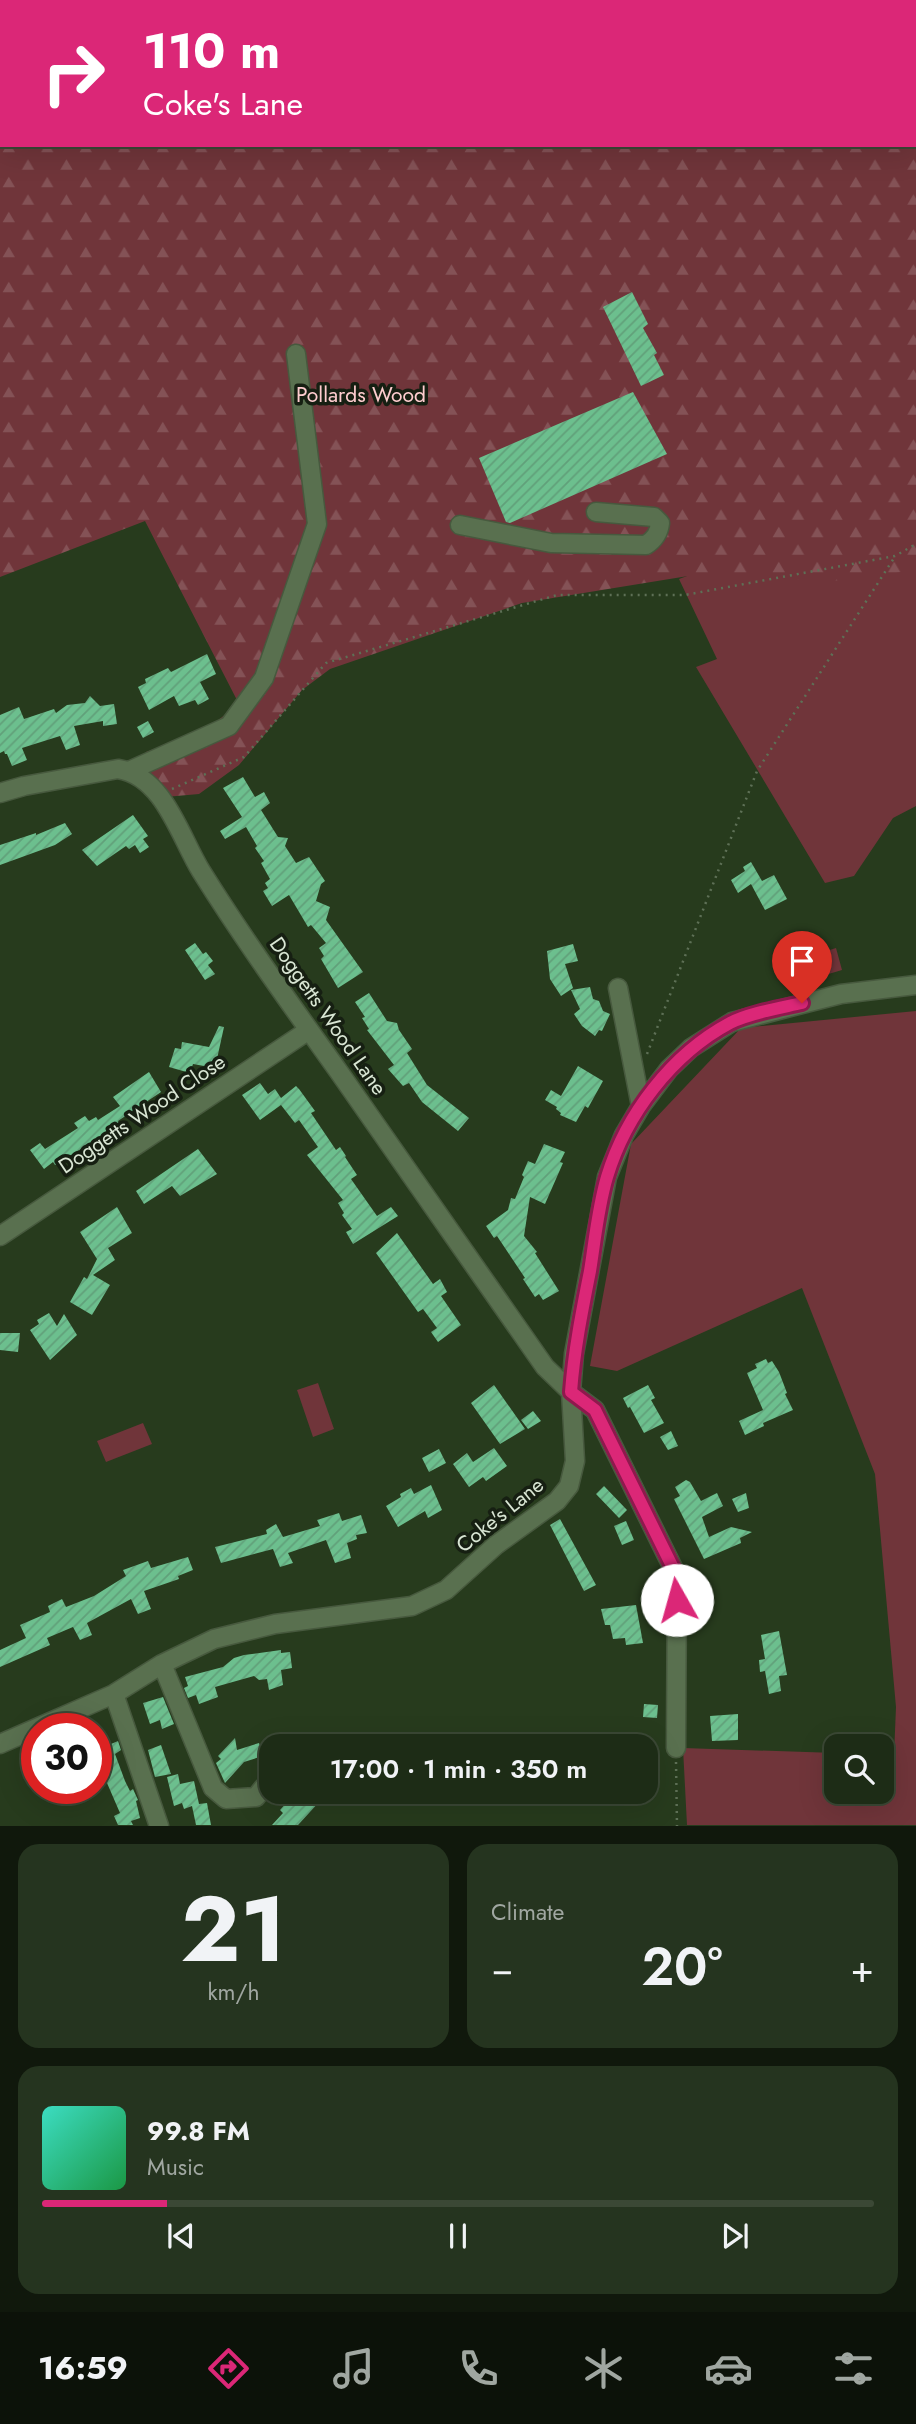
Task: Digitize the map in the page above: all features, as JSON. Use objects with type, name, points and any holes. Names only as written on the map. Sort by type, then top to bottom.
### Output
[{"type":"street","points":[[0,793],[118,769],[129,771],[229,726],[264,678],[317,524],[296,354]]},
{"type":"street","points":[[460,525],[551,543],[646,545],[654,540],[659,530],[660,523],[654,517],[596,512]]},
{"type":"street","name":"Doggetts Wood Lane","points":[[129,771],[159,795],[201,870],[309,1030],[545,1367],[595,1410],[677,1576],[676,1748]]},
{"type":"street","name":"Coke's Lane","points":[[0,1744],[114,1694],[162,1664],[214,1639],[275,1624],[412,1606],[446,1590],[496,1545],[557,1501],[569,1486],[575,1461],[571,1392],[574,1354],[607,1177],[624,1135],[641,1106],[670,1069],[691,1048],[732,1022],[841,994],[916,985]]},
{"type":"street","points":[[618,988],[641,1106]]},
{"type":"street","name":"Doggetts Wood Close","points":[[0,1236],[309,1030]]},
{"type":"street","points":[[162,1664],[213,1788],[226,1799],[256,1797],[259,1793]]},
{"type":"street","points":[[114,1694],[159,1825]]},
{"type":"path","points":[[159,795],[244,757],[326,663],[557,595],[685,595],[895,556],[916,544]]},
{"type":"path","points":[[646,1058],[757,771],[895,556]]},
{"type":"path","points":[[676,1748],[677,1825]]},
{"type":"green space","name":"Pollards Wood","points":[[0,147],[916,147],[916,569],[855,581],[688,576],[522,603],[330,669],[302,690],[239,765],[199,794],[165,797],[148,773],[146,752],[204,731],[239,704],[145,521],[0,577]]},
{"type":"green space","points":[[916,477],[916,806],[893,818],[854,876],[825,883],[696,667],[717,659],[679,579],[858,512]]},
{"type":"green space","points":[[836,948],[842,970],[795,984],[788,963]]},
{"type":"green space","points":[[916,1011],[916,1825],[687,1825],[683,1748],[824,1753],[824,1804],[894,1804],[896,1707],[875,1474],[802,1288],[617,1371],[590,1366],[631,1144],[741,1028]]},
{"type":"green space","points":[[318,1383],[334,1429],[313,1437],[297,1390]]},
{"type":"green space","points":[[143,1423],[152,1444],[106,1462],[97,1441]]},
{"type":"building","points":[[632,292],[648,324],[643,328],[657,353],[654,355],[664,375],[641,386],[603,307]]},
{"type":"building","points":[[633,392],[667,454],[510,523],[506,522],[479,458]]},
{"type":"building","points":[[207,654],[216,674],[200,682],[209,699],[198,705],[195,700],[179,706],[174,696],[149,710],[138,687],[146,683],[145,679],[168,668],[171,672]]},
{"type":"building","points":[[90,696],[100,706],[114,704],[117,724],[103,726],[103,721],[74,726],[80,745],[66,750],[60,736],[22,748],[27,760],[12,766],[7,754],[4,751],[0,753],[0,715],[19,707],[24,719],[54,709],[56,713],[67,705],[85,703]]},
{"type":"building","points":[[148,721],[154,732],[143,738],[137,727]]},
{"type":"building","points":[[243,777],[255,797],[264,792],[270,803],[261,810],[278,837],[288,838],[285,846],[296,863],[309,857],[325,881],[321,884],[316,901],[330,907],[326,920],[363,972],[338,988],[321,959],[324,956],[319,948],[326,943],[311,925],[308,927],[289,895],[272,906],[263,891],[268,888],[265,883],[270,879],[246,827],[225,839],[220,831],[242,817],[223,788]]},
{"type":"building","points":[[133,815],[148,836],[143,839],[149,847],[140,853],[135,845],[129,849],[126,846],[97,866],[82,850]]},
{"type":"building","points":[[65,823],[72,834],[55,845],[0,865],[0,845]]},
{"type":"building","points":[[751,862],[762,881],[774,875],[787,899],[765,910],[751,884],[738,893],[731,880],[745,871],[743,867]]},
{"type":"building","points":[[195,943],[203,954],[206,952],[213,961],[208,965],[215,974],[205,980],[185,950]]},
{"type":"building","points":[[573,944],[578,961],[565,964],[573,988],[561,996],[550,979],[547,951]]},
{"type":"building","points":[[590,987],[593,999],[599,1001],[603,1011],[610,1014],[602,1031],[599,1030],[595,1036],[582,1026],[574,1014],[580,1009],[571,990]]},
{"type":"building","points":[[369,993],[387,1021],[397,1023],[412,1049],[407,1053],[427,1085],[469,1118],[458,1131],[422,1102],[409,1083],[403,1086],[388,1069],[394,1065],[367,1030],[369,1029],[362,1018],[365,1017],[355,1002]]},
{"type":"building","points":[[219,1026],[224,1027],[215,1068],[193,1064],[190,1073],[169,1067],[175,1048],[181,1049],[182,1042],[209,1047]]},
{"type":"building","points":[[578,1066],[603,1081],[588,1108],[585,1106],[576,1122],[560,1115],[557,1107],[545,1100],[551,1090],[561,1096]]},
{"type":"building","points":[[149,1072],[161,1092],[118,1121],[119,1124],[110,1131],[44,1169],[30,1150],[40,1143],[45,1149],[78,1128],[74,1123],[85,1116],[89,1121],[96,1117],[98,1120],[120,1106],[113,1097]]},
{"type":"building","points":[[260,1083],[268,1094],[275,1089],[281,1098],[296,1086],[315,1111],[311,1113],[336,1150],[340,1147],[346,1156],[357,1175],[351,1179],[377,1216],[391,1207],[398,1216],[353,1244],[346,1232],[352,1229],[342,1215],[344,1213],[338,1203],[343,1200],[307,1155],[318,1147],[299,1120],[295,1123],[281,1105],[260,1120],[242,1095]]},
{"type":"building","points":[[544,1144],[565,1152],[545,1204],[530,1197],[524,1236],[537,1252],[535,1253],[559,1291],[543,1300],[539,1294],[535,1297],[497,1236],[494,1238],[486,1226],[508,1210],[511,1198],[515,1199],[524,1177],[522,1175],[528,1161],[535,1164]]},
{"type":"building","points":[[198,1149],[217,1174],[180,1196],[172,1186],[144,1204],[136,1191]]},
{"type":"building","points":[[117,1207],[132,1233],[108,1248],[115,1260],[93,1275],[110,1285],[92,1315],[70,1302],[84,1277],[87,1279],[97,1259],[80,1232]]},
{"type":"building","points":[[397,1233],[433,1284],[440,1279],[447,1292],[441,1296],[461,1325],[438,1342],[431,1332],[437,1328],[423,1309],[418,1312],[376,1253]]},
{"type":"building","points":[[49,1313],[57,1326],[64,1314],[77,1335],[50,1360],[30,1330],[39,1324],[37,1320]]},
{"type":"building","points":[[0,1333],[20,1333],[18,1352],[0,1350]]},
{"type":"building","points":[[766,1359],[768,1363],[772,1361],[779,1372],[793,1410],[763,1423],[764,1426],[745,1435],[739,1421],[763,1410],[747,1373],[757,1368],[755,1364]]},
{"type":"building","points":[[494,1385],[525,1429],[500,1444],[471,1403]]},
{"type":"building","points":[[648,1385],[655,1398],[651,1400],[664,1423],[644,1433],[623,1398]]},
{"type":"building","points":[[533,1411],[541,1421],[528,1429],[521,1420]]},
{"type":"building","points":[[671,1431],[678,1446],[668,1450],[660,1437]]},
{"type":"building","points":[[494,1448],[507,1466],[486,1481],[483,1477],[469,1487],[453,1464],[467,1453],[473,1462]]},
{"type":"building","points":[[439,1449],[446,1463],[429,1472],[422,1458]]},
{"type":"building","points":[[686,1480],[701,1501],[717,1493],[723,1506],[702,1517],[709,1537],[731,1527],[752,1532],[740,1538],[741,1543],[704,1559],[674,1499],[680,1496],[675,1487]]},
{"type":"building","points":[[431,1485],[442,1510],[428,1518],[425,1511],[398,1527],[386,1506],[411,1488],[414,1494]]},
{"type":"building","points":[[604,1486],[627,1510],[619,1518],[596,1494]]},
{"type":"building","points":[[746,1493],[749,1508],[738,1512],[732,1499]]},
{"type":"building","points":[[339,1513],[342,1521],[361,1515],[367,1533],[356,1535],[357,1539],[347,1543],[351,1558],[335,1563],[326,1540],[288,1553],[293,1563],[280,1567],[273,1549],[221,1563],[215,1547],[267,1534],[266,1530],[276,1524],[283,1537],[320,1526],[317,1520]]},
{"type":"building","points":[[560,1519],[596,1585],[584,1591],[550,1525]]},
{"type":"building","points":[[626,1521],[634,1540],[622,1545],[614,1526]]},
{"type":"building","points":[[188,1557],[193,1570],[178,1576],[179,1579],[144,1591],[151,1609],[138,1614],[131,1599],[87,1623],[92,1635],[80,1640],[73,1627],[47,1638],[50,1645],[0,1667],[0,1650],[26,1638],[20,1625],[50,1612],[48,1606],[62,1599],[66,1607],[94,1596],[126,1576],[123,1570],[148,1561],[151,1568]]},
{"type":"building","points":[[636,1605],[643,1643],[626,1645],[625,1638],[613,1639],[610,1625],[605,1625],[601,1609]]},
{"type":"building","points":[[779,1631],[787,1675],[779,1676],[781,1691],[769,1694],[765,1671],[760,1672],[759,1660],[765,1659],[761,1635]]},
{"type":"building","points":[[281,1650],[281,1653],[290,1652],[292,1668],[281,1670],[283,1685],[269,1690],[267,1679],[259,1680],[254,1676],[215,1687],[218,1697],[199,1704],[196,1695],[188,1698],[184,1688],[188,1686],[185,1677],[223,1667],[234,1658],[244,1655]]},
{"type":"building","points":[[163,1697],[174,1724],[162,1729],[160,1720],[150,1724],[143,1703]]},
{"type":"building","points":[[644,1704],[658,1705],[657,1718],[643,1717]]},
{"type":"building","points":[[738,1714],[738,1740],[712,1741],[710,1716]]},
{"type":"building","points":[[235,1738],[237,1750],[259,1743],[259,1757],[244,1762],[225,1783],[216,1763],[221,1759],[218,1756]]},
{"type":"building","points":[[118,1741],[121,1750],[115,1754],[130,1791],[133,1789],[138,1800],[140,1818],[131,1821],[133,1825],[118,1825],[114,1816],[120,1813],[112,1795],[112,1744]]},
{"type":"building","points":[[161,1745],[171,1774],[155,1777],[148,1750]]},
{"type":"building","points":[[178,1774],[180,1784],[194,1781],[199,1804],[207,1803],[211,1825],[196,1825],[192,1806],[184,1809],[182,1803],[174,1806],[167,1777]]},
{"type":"building","points":[[285,1804],[317,1804],[298,1825],[272,1825],[283,1813],[280,1810]]},
{"type":"route","points":[[677,1600],[677,1576],[595,1410],[571,1392],[574,1354],[607,1177],[624,1135],[641,1106],[670,1069],[691,1048],[732,1022],[802,1003]]}]
